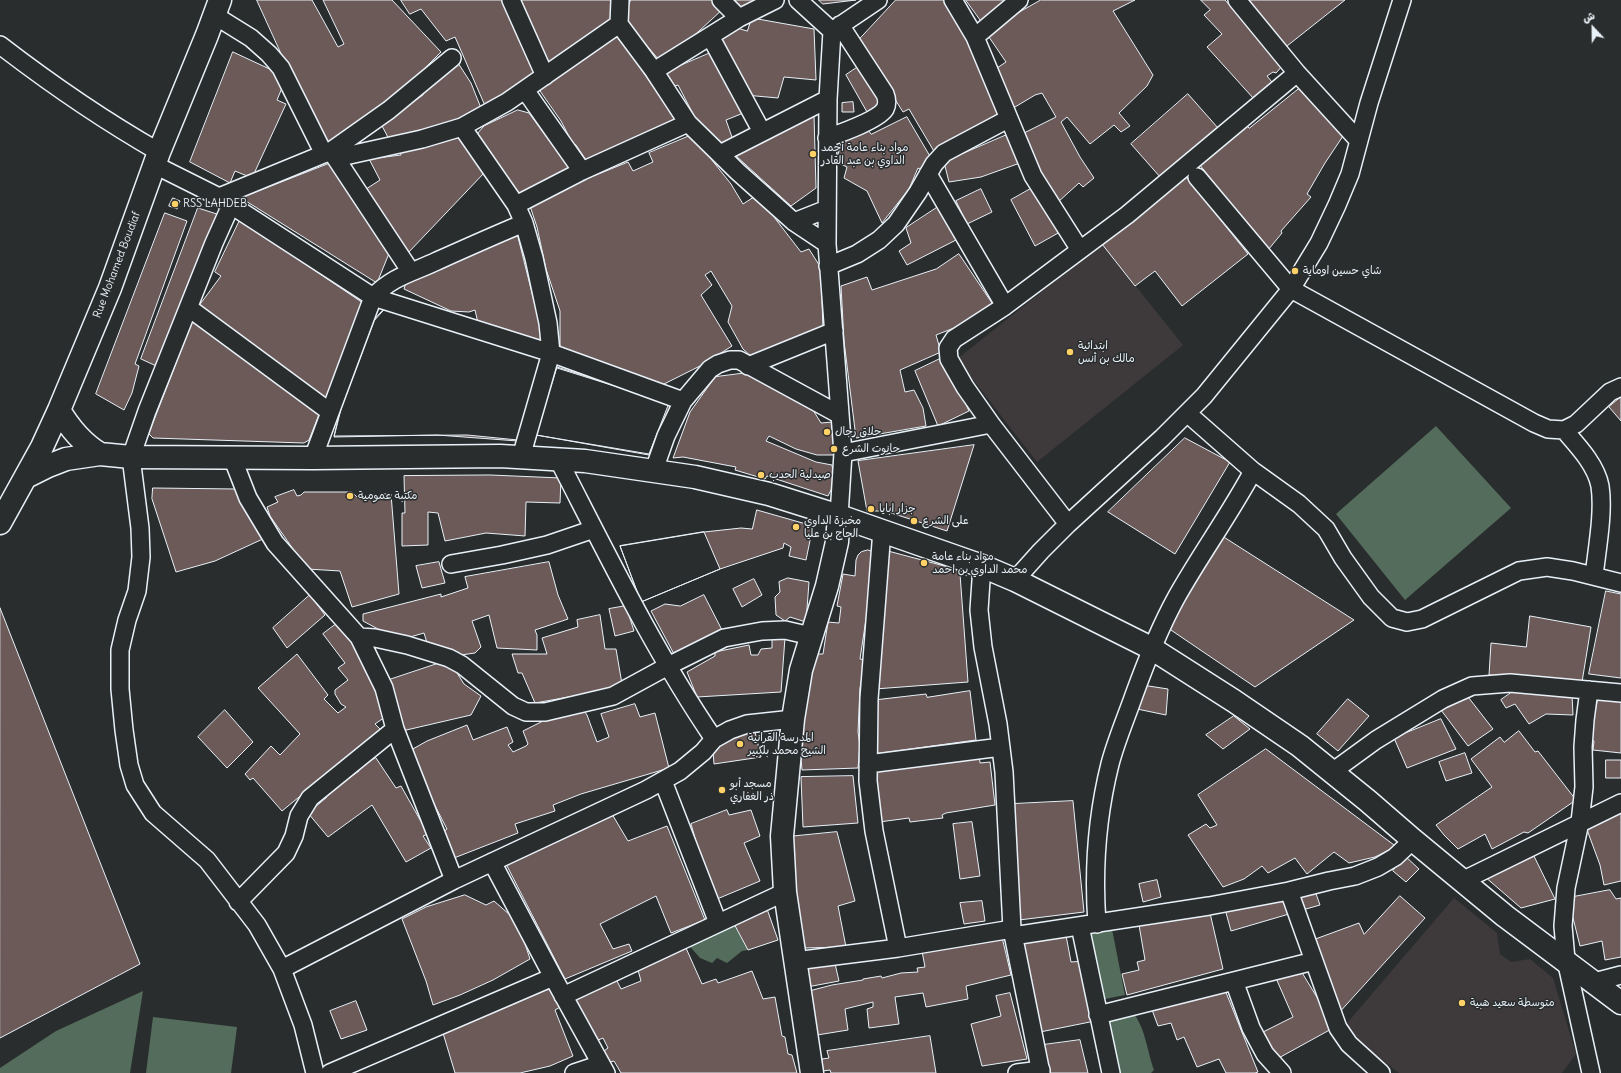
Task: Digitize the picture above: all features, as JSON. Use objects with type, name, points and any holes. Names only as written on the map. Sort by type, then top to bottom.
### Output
[{"type":"street","points":[[511,0],[546,76]]},
{"type":"street","points":[[620,0],[619,24],[654,71],[688,123],[794,222],[827,244]]},
{"type":"street","points":[[721,0],[739,18]]},
{"type":"street","points":[[654,71],[739,18],[775,0]]},
{"type":"street","points":[[798,0],[836,28],[885,94],[888,101],[885,109],[874,118],[827,138]]},
{"type":"street","points":[[812,1073],[785,892],[782,860],[782,836],[793,719],[801,670],[827,586],[837,542],[839,516],[843,453],[827,244],[828,99],[836,28],[878,0]]},
{"type":"street","points":[[954,0],[975,37],[1033,176],[1080,250]]},
{"type":"street","points":[[975,37],[1019,0]]},
{"type":"street","points":[[1237,0],[1297,73],[1359,141]]},
{"type":"street","points":[[1015,580],[1068,524],[1162,438],[1204,396],[1291,289],[1319,243],[1350,174],[1397,3]]},
{"type":"street","points":[[217,8],[269,54],[281,68],[330,154],[411,272]]},
{"type":"street","name":"Rue Mohamed Boudiaf","points":[[0,523],[42,447],[59,410],[110,288],[157,159],[217,8]]},
{"type":"street","points":[[330,154],[422,139],[462,126],[507,102],[619,24]]},
{"type":"street","points":[[710,36],[762,132]]},
{"type":"street","points":[[0,45],[157,159],[225,201],[373,297],[551,353],[683,401]]},
{"type":"street","points":[[225,201],[330,154],[389,110],[452,58]]},
{"type":"street","points":[[1068,524],[991,424],[965,387],[949,359],[948,348],[954,339],[1005,306],[1127,215],[1297,73]]},
{"type":"street","points":[[525,90],[582,171]]},
{"type":"street","points":[[720,154],[828,99]]},
{"type":"street","points":[[828,266],[856,254],[879,240],[896,224],[918,192],[934,164],[944,153],[1008,119]]},
{"type":"street","points":[[516,205],[582,171],[688,123]]},
{"type":"street","points":[[462,126],[516,205],[524,222],[543,294],[551,353],[521,457]]},
{"type":"street","points":[[928,174],[1005,306]]},
{"type":"street","points":[[1197,177],[1291,289],[1534,423],[1548,429],[1564,430],[1576,424],[1610,392],[1621,387]]},
{"type":"street","points":[[225,201],[214,243],[147,411],[131,457],[140,528],[141,557],[137,592],[127,620],[120,650],[120,689],[129,765],[135,785],[153,813],[207,860],[257,925],[282,969],[303,1025],[315,1073]]},
{"type":"street","points":[[794,222],[827,209]]},
{"type":"street","points":[[313,458],[373,297],[383,287],[396,278],[524,222]]},
{"type":"street","points":[[189,308],[330,412]]},
{"type":"street","points":[[748,366],[834,331]]},
{"type":"street","points":[[654,470],[666,436],[683,401],[710,369],[718,364],[730,360],[739,360],[840,414]]},
{"type":"street","points":[[59,410],[80,438],[100,454]]},
{"type":"street","points":[[1187,413],[1253,471],[1299,504],[1326,529],[1343,558],[1371,597],[1392,618],[1407,622],[1422,619],[1520,571],[1547,567],[1621,583]]},
{"type":"street","points":[[843,453],[991,424]]},
{"type":"street","points":[[1564,430],[1592,467],[1600,486],[1601,511],[1594,576]]},
{"type":"street","points":[[26,477],[48,466],[66,460],[100,454],[131,457],[313,458],[500,456],[558,459],[654,470],[695,477],[769,494],[882,530],[982,566],[1015,580],[1151,648],[1234,701],[1300,746],[1505,916],[1566,960],[1621,1003]]},
{"type":"street","points":[[232,457],[248,498],[275,543],[359,637],[384,688],[395,729],[454,880]]},
{"type":"street","points":[[558,459],[668,666],[688,701],[714,739]]},
{"type":"street","points":[[1097,924],[1095,893],[1096,860],[1101,806],[1110,763],[1151,648],[1176,598],[1253,471]]},
{"type":"street","points":[[451,564],[548,545],[594,529]]},
{"type":"street","points":[[882,530],[869,699],[868,781],[874,831],[898,948]]},
{"type":"street","points":[[982,566],[979,610],[980,625],[985,662],[998,724],[1004,772],[1013,932],[1041,1071],[1017,1073]]},
{"type":"street","points":[[359,637],[375,638],[406,645],[449,658],[462,665],[513,706],[526,712],[545,712],[613,696],[724,638],[762,630],[785,630],[811,636]]},
{"type":"street","points":[[1332,772],[1376,740],[1443,700],[1472,686],[1510,683],[1621,693]]},
{"type":"street","points":[[1590,690],[1584,734],[1584,787],[1580,822],[1566,888],[1563,926],[1566,960],[1591,1073]]},
{"type":"street","points":[[282,969],[454,880],[663,781],[680,771],[703,752],[714,739],[730,730],[747,724],[793,719]]},
{"type":"street","points":[[238,902],[286,853],[294,836],[298,816],[310,798],[395,729]]},
{"type":"street","points":[[868,764],[1001,748]]},
{"type":"street","points":[[663,781],[718,923]]},
{"type":"street","points":[[1462,880],[1621,802]]},
{"type":"street","points":[[795,961],[1013,932],[1097,924],[1289,892],[1329,881],[1355,876],[1378,867],[1395,857],[1413,840]]},
{"type":"street","points":[[492,862],[603,1069],[574,1073]]},
{"type":"street","points":[[564,996],[785,892]]},
{"type":"street","points":[[1289,892],[1342,1036],[1381,1073]]},
{"type":"street","points":[[1080,926],[1111,1073]]},
{"type":"street","points":[[1098,1015],[1314,961]]},
{"type":"street","points":[[1594,982],[1621,975]]},
{"type":"street","points":[[330,1073],[553,977]]},
{"type":"street","points":[[1234,981],[1251,1028],[1265,1054],[1282,1073]]},
{"type":"shaded area","name":"ابتدائية مالك بن أنس","points":[[1102,244],[1183,345],[1037,462],[957,359]]},
{"type":"shaded area","name":"متوسطة سعيد هبية","points":[[1454,898],[1497,933],[1500,954],[1511,962],[1530,959],[1553,978],[1576,1054],[1562,1073],[1399,1073],[1342,1029]]},
{"type":"green space","points":[[1436,426],[1511,508],[1405,600],[1336,514]]},
{"type":"green space","points":[[732,920],[748,950],[742,951],[727,963],[717,958],[712,963],[700,958],[686,942]]},
{"type":"green space","points":[[1111,924],[1125,995],[1100,1000],[1086,929]]},
{"type":"green space","points":[[143,991],[130,1073],[0,1073],[0,1068],[56,1031]]},
{"type":"green space","points":[[1130,1008],[1143,1030],[1154,1070],[1151,1073],[1117,1073],[1105,1015]]},
{"type":"green space","points":[[153,1017],[237,1027],[231,1073],[146,1073]]},
{"type":"building","points":[[257,0],[312,0],[338,47],[344,44],[323,0],[392,0],[441,52],[423,70],[428,75],[329,144],[307,100],[303,101]]},
{"type":"building","points":[[401,0],[507,0],[537,77],[486,108],[455,37],[446,41],[421,9],[410,14]]},
{"type":"building","points":[[517,0],[616,0],[614,22],[550,67]]},
{"type":"building","points":[[631,0],[712,0],[723,9],[675,53],[660,61],[628,24],[627,10]]},
{"type":"building","points":[[735,0],[754,0],[743,8]]},
{"type":"building","points":[[819,0],[856,0],[823,4]]},
{"type":"building","points":[[896,0],[948,0],[1002,114],[935,153],[909,109],[903,112],[858,41]]},
{"type":"building","points":[[966,0],[1007,0],[982,22]]},
{"type":"building","points":[[1041,0],[1135,0],[1113,11],[1153,75],[1147,86],[1119,113],[1130,126],[1121,132],[1114,125],[1090,144],[1067,117],[1061,122],[1080,157],[1094,178],[1083,187],[1079,183],[1058,202],[1018,136],[1056,117],[1042,93],[1035,95],[1010,110],[994,70],[1006,62],[989,37],[1016,14]]},
{"type":"building","points":[[1201,0],[1225,0],[1283,65],[1276,73],[1273,72],[1267,76],[1272,82],[1254,99],[1207,47],[1222,34],[1204,15],[1210,10]]},
{"type":"building","points":[[1248,0],[1345,0],[1287,46]]},
{"type":"building","points":[[752,18],[814,29],[816,80],[784,77],[778,98],[745,95],[718,39],[734,27],[747,31]]},
{"type":"building","points":[[615,33],[675,119],[622,147],[586,160],[576,145],[573,144],[561,121],[540,91],[551,80]]},
{"type":"building","points":[[715,51],[746,112],[726,120],[733,140],[718,144],[702,131],[678,85],[672,87],[666,72]]},
{"type":"building","points":[[233,52],[276,72],[282,88],[277,100],[286,104],[252,178],[235,171],[230,183],[190,162]]},
{"type":"building","points":[[458,63],[471,83],[483,113],[391,143],[381,124],[423,95],[425,87]]},
{"type":"building","points":[[861,65],[883,101],[867,112],[846,75]]},
{"type":"building","points":[[1300,88],[1345,133],[1307,194],[1311,197],[1281,231],[1282,233],[1268,250],[1199,164],[1247,126],[1249,128]]},
{"type":"building","points":[[1188,94],[1218,128],[1161,178],[1131,144]]},
{"type":"building","points":[[853,102],[854,112],[842,112],[842,103]]},
{"type":"building","points":[[518,110],[529,113],[569,168],[522,197],[476,135],[484,126]]},
{"type":"building","points":[[814,115],[816,188],[791,206],[734,154]]},
{"type":"building","points":[[907,117],[931,158],[922,170],[918,168],[909,189],[882,223],[867,191],[844,178],[847,167],[836,162],[842,139],[868,130],[871,134]]},
{"type":"building","points":[[1009,134],[1020,163],[981,177],[949,182],[944,162]]},
{"type":"building","points":[[692,135],[731,184],[743,204],[757,195],[801,252],[809,249],[821,268],[823,331],[754,359],[743,349],[728,322],[732,306],[711,271],[705,275],[712,285],[701,295],[732,346],[700,366],[662,385],[560,348],[560,311],[546,269],[537,227],[530,206],[569,186],[628,162],[633,171],[653,162],[649,153]]},
{"type":"building","points":[[463,136],[485,172],[407,254],[363,191],[380,180],[369,159],[401,155],[400,152]]},
{"type":"building","points":[[331,163],[390,251],[377,283],[241,198]]},
{"type":"building","points":[[1187,178],[1248,254],[1182,306],[1155,271],[1135,286],[1102,244]]},
{"type":"building","points":[[1034,187],[1060,232],[1035,246],[1011,200]]},
{"type":"building","points":[[981,189],[992,212],[967,224],[956,201]]},
{"type":"building","name":"RSS LAHDEB","points":[[173,198],[180,201],[177,209],[169,206]]},
{"type":"building","points":[[938,207],[958,239],[907,265],[899,251],[911,243],[906,228]]},
{"type":"building","points":[[198,208],[220,215],[163,369],[141,359]]},
{"type":"building","points":[[165,213],[187,221],[135,364],[139,366],[132,393],[124,410],[96,394]]},
{"type":"building","points":[[240,220],[363,303],[326,401],[198,307],[221,276],[215,272]]},
{"type":"building","points":[[517,233],[544,341],[541,346],[478,323],[475,310],[469,312],[451,311],[404,289],[407,279]]},
{"type":"building","points":[[959,254],[994,306],[954,328],[936,335],[941,352],[900,370],[905,392],[914,390],[923,408],[926,426],[856,438],[844,341],[841,286],[867,277],[872,290],[936,269]]},
{"type":"building","points":[[386,307],[544,355],[518,440],[467,435],[334,436],[341,407],[373,321]]},
{"type":"building","points":[[386,308],[544,355],[518,441],[437,435],[334,437],[341,409],[374,321]]},
{"type":"building","points":[[194,318],[320,412],[309,440],[304,443],[153,438],[149,434]]},
{"type":"building","points":[[944,357],[969,411],[938,426],[915,371]]},
{"type":"building","points":[[557,367],[672,403],[649,455],[536,435]]},
{"type":"building","points":[[557,368],[669,403],[649,454],[536,435]]},
{"type":"building","points":[[746,373],[813,410],[821,423],[833,422],[834,455],[817,455],[796,449],[769,436],[766,441],[816,462],[832,465],[834,478],[832,488],[828,496],[767,476],[765,479],[735,470],[736,467],[683,457],[673,458],[690,412],[715,377]]},
{"type":"building","points":[[1621,397],[1621,421],[1609,407]]},
{"type":"building","points":[[1185,438],[1230,462],[1175,554],[1108,512]]},
{"type":"building","points":[[974,445],[947,531],[885,511],[867,511],[858,461]]},
{"type":"building","points":[[490,475],[561,478],[560,503],[526,502],[525,536],[486,533],[445,541],[438,513],[428,512],[428,545],[402,546],[402,513],[405,513],[404,476]]},
{"type":"building","points":[[153,488],[236,489],[265,538],[215,561],[176,572],[152,499]]},
{"type":"building","points":[[294,490],[297,496],[304,492],[352,492],[358,498],[380,499],[384,494],[391,494],[399,594],[352,607],[340,571],[307,569],[270,516],[267,507],[278,502],[275,497]]},
{"type":"building","points":[[757,510],[813,526],[806,560],[789,556],[791,547],[784,543],[783,548],[720,569],[641,602],[620,546],[704,532],[741,528],[752,529]]},
{"type":"building","points":[[704,532],[720,569],[641,602],[620,546]]},
{"type":"building","points":[[1219,534],[1354,620],[1255,687],[1165,626]]},
{"type":"building","points":[[868,550],[874,552],[872,579],[860,659],[865,660],[860,688],[858,732],[860,745],[858,768],[802,770],[799,737],[803,736],[802,693],[809,693],[811,654],[823,654],[828,622],[839,623],[841,607],[837,606],[843,574],[855,576],[856,560],[858,555],[861,552]]},
{"type":"building","points":[[888,551],[952,568],[957,570],[960,574],[968,682],[875,689]]},
{"type":"building","points":[[439,562],[445,583],[422,588],[416,566]]},
{"type":"building","points":[[549,562],[558,595],[568,619],[535,630],[537,635],[537,650],[497,648],[489,615],[472,621],[481,647],[475,653],[461,655],[427,643],[424,633],[410,637],[393,637],[363,621],[363,614],[441,594],[441,597],[468,588],[465,577]]},
{"type":"building","points":[[788,578],[809,582],[806,622],[790,617],[785,621],[776,615],[775,597],[780,592],[779,582]]},
{"type":"building","points":[[754,579],[762,595],[742,607],[733,589]]},
{"type":"building","points":[[1606,591],[1621,594],[1621,678],[1589,674]]},
{"type":"building","points":[[310,595],[325,615],[287,648],[273,628]]},
{"type":"building","points":[[704,595],[723,632],[674,654],[651,611],[665,604],[680,606]]},
{"type":"building","points":[[626,606],[634,631],[615,636],[609,609]]},
{"type":"building","points":[[0,608],[140,964],[0,1038]]},
{"type":"building","points":[[600,615],[605,649],[616,649],[622,684],[591,693],[535,703],[522,673],[518,673],[512,654],[547,654],[542,638],[578,627],[577,620]]},
{"type":"building","points":[[1530,616],[1591,627],[1582,682],[1489,675],[1491,643],[1526,647]]},
{"type":"building","points":[[339,622],[381,683],[385,717],[375,724],[381,730],[282,811],[253,778],[250,780],[245,774],[271,746],[280,755],[300,734],[258,688],[297,654],[328,695],[324,699],[338,713],[346,707],[341,704],[335,694],[335,690],[348,680],[338,668],[345,663],[323,634]]},
{"type":"building","points":[[785,638],[781,692],[697,697],[687,672],[715,656],[715,652],[749,645],[751,655],[758,655],[761,649],[772,648],[772,640]]},
{"type":"building","points":[[449,660],[464,684],[481,696],[471,715],[402,731],[389,680]]},
{"type":"building","points":[[1142,685],[1168,689],[1166,715],[1137,709]]},
{"type":"building","points":[[1522,685],[1572,695],[1573,715],[1546,714],[1529,724],[1515,704],[1506,708],[1501,700]]},
{"type":"building","points":[[970,691],[976,740],[874,754],[874,700],[926,694],[927,697]]},
{"type":"building","points":[[1465,693],[1493,729],[1468,746],[1441,710]]},
{"type":"building","points":[[1599,695],[1621,698],[1621,753],[1593,750],[1594,741],[1589,739]]},
{"type":"building","points":[[1348,699],[1369,716],[1338,751],[1317,734]]},
{"type":"building","points":[[635,704],[640,717],[655,713],[669,768],[581,794],[553,805],[555,811],[515,824],[518,833],[454,858],[442,833],[447,829],[432,800],[429,801],[422,782],[425,780],[411,750],[427,741],[467,725],[473,740],[507,727],[513,742],[508,745],[513,752],[528,744],[523,731],[565,710],[580,705],[587,715],[597,742],[609,737],[601,714]]},
{"type":"building","points":[[225,710],[253,742],[227,768],[198,737]]},
{"type":"building","points":[[1234,716],[1250,729],[1223,749],[1206,735]]},
{"type":"building","points":[[1441,719],[1456,749],[1407,768],[1394,738]]},
{"type":"building","points":[[1519,731],[1535,752],[1538,751],[1576,800],[1528,833],[1524,832],[1492,849],[1485,834],[1458,849],[1436,825],[1492,787],[1471,759],[1500,737],[1504,742]]},
{"type":"building","name":"المدرسة القرانية الشيح محمد بلكبير","points":[[755,732],[761,757],[714,764],[713,751],[730,737]]},
{"type":"building","points":[[1266,749],[1394,845],[1391,849],[1375,857],[1349,863],[1334,852],[1307,874],[1295,858],[1268,873],[1262,866],[1244,879],[1223,887],[1188,835],[1206,824],[1210,828],[1217,825],[1198,795]]},
{"type":"building","points":[[1465,753],[1472,773],[1446,781],[1439,762]]},
{"type":"building","points":[[979,754],[980,763],[990,762],[995,805],[946,813],[942,815],[943,818],[910,822],[909,818],[879,822],[872,768]]},
{"type":"building","points":[[376,758],[396,788],[401,786],[428,834],[423,836],[431,848],[406,862],[372,805],[328,837],[308,813],[327,797],[325,794],[359,771],[358,768]]},
{"type":"building","points":[[1606,760],[1621,760],[1621,778],[1606,778]]},
{"type":"building","points":[[853,776],[858,823],[803,827],[801,777]]},
{"type":"building","points":[[1073,801],[1084,912],[1019,920],[1013,804]]},
{"type":"building","points":[[609,809],[628,841],[667,826],[705,920],[671,933],[656,896],[600,924],[613,949],[629,944],[632,951],[565,979],[506,864]]},
{"type":"building","points":[[727,810],[729,815],[751,810],[760,836],[744,843],[760,881],[717,899],[701,859],[691,824]]},
{"type":"building","points":[[1621,810],[1621,881],[1604,885],[1600,865],[1586,827]]},
{"type":"building","points":[[972,822],[980,876],[960,879],[953,824]]},
{"type":"building","points":[[837,832],[855,901],[838,906],[846,947],[802,948],[787,837]]},
{"type":"building","points":[[1532,852],[1555,899],[1521,908],[1484,876]]},
{"type":"building","points":[[1405,856],[1419,869],[1406,882],[1393,871]]},
{"type":"building","points":[[1157,880],[1161,897],[1143,902],[1139,884]]},
{"type":"building","points":[[1314,888],[1320,905],[1299,911],[1294,893]]},
{"type":"building","points":[[1610,890],[1616,899],[1621,898],[1621,957],[1605,960],[1602,941],[1580,946],[1568,898]]},
{"type":"building","points":[[465,895],[486,905],[494,901],[518,922],[530,959],[493,980],[433,1005],[426,981],[402,919],[426,907]]},
{"type":"building","points":[[1400,896],[1425,918],[1337,1015],[1310,941],[1359,923],[1364,934]]},
{"type":"building","points":[[1283,897],[1289,914],[1231,931],[1225,909]]},
{"type":"building","points":[[982,901],[985,921],[964,924],[960,903]]},
{"type":"building","points":[[767,909],[778,940],[748,950],[732,920]]},
{"type":"building","points":[[1210,913],[1223,969],[1127,995],[1122,974],[1139,970],[1137,962],[1145,960],[1139,925]]},
{"type":"building","points":[[1065,930],[1071,962],[1084,961],[1095,1021],[1040,1032],[1022,938]]},
{"type":"building","points":[[1001,933],[1011,975],[966,986],[968,999],[926,1007],[923,993],[895,997],[899,1024],[869,1028],[867,1009],[873,1007],[873,1002],[845,1009],[848,1030],[817,1035],[809,991],[863,979],[881,976],[882,978],[901,973],[918,972],[917,968],[925,967],[921,946]]},
{"type":"building","points":[[686,948],[702,984],[716,979],[718,983],[752,971],[763,999],[775,997],[782,1036],[785,1037],[788,1054],[792,1055],[797,1073],[621,1073],[614,1061],[610,1062],[604,1051],[608,1048],[603,1038],[596,1041],[575,998],[616,979],[621,989],[641,981],[638,970]]},
{"type":"building","points":[[834,959],[839,981],[807,987],[803,965]]},
{"type":"building","points":[[1298,966],[1335,1027],[1275,1060],[1261,1033],[1293,1017],[1275,976]]},
{"type":"building","points":[[553,985],[562,1006],[555,1010],[573,1056],[550,1066],[520,1073],[455,1073],[443,1033],[514,1004]]},
{"type":"building","points":[[1223,985],[1258,1072],[1226,1073],[1219,1059],[1197,1067],[1184,1037],[1177,1040],[1171,1023],[1158,1026],[1151,1007]]},
{"type":"building","points":[[1010,993],[1027,1059],[982,1066],[971,1024],[1001,1016],[996,996]]},
{"type":"building","points":[[356,1001],[367,1030],[341,1039],[330,1011]]},
{"type":"building","points":[[930,1036],[936,1073],[831,1073],[830,1070],[823,1071],[822,1059],[829,1058],[827,1051]]},
{"type":"building","points":[[1080,1040],[1088,1073],[1050,1073],[1043,1045]]},
{"type":"place","name":"مواد بناء عامة أحمد الداوي بن عبد القادر","points":[[813,154]]},
{"type":"place","name":"RSS LAHDEB","points":[[175,204]]},
{"type":"place","name":"شاي حسين اوماية","points":[[1295,271]]},
{"type":"place","name":"ابتدائية مالك بن أنس","points":[[1070,352]]},
{"type":"place","name":"حلاق رجال","points":[[827,432]]},
{"type":"place","name":"حانوت الشرع","points":[[834,449]]},
{"type":"place","name":"صيدلية الحدب","points":[[761,475]]},
{"type":"place","name":"مكتبة عمومية","points":[[350,496]]},
{"type":"place","name":"جزار ابايا","points":[[871,509]]},
{"type":"place","name":"على الشرع","points":[[914,521]]},
{"type":"place","name":"مخبزة الداوي الحاج بن عليا","points":[[796,527]]},
{"type":"place","name":"مواد بناء عامة محمد الداوي بن احمد","points":[[924,563]]},
{"type":"place","name":"المدرسة القرانية الشيح محمد بلكبير","points":[[740,744]]},
{"type":"place","name":"مسجد أبو ذر الغفاري","points":[[722,790]]},
{"type":"place","name":"متوسطة سعيد هبية","points":[[1462,1003]]}]
